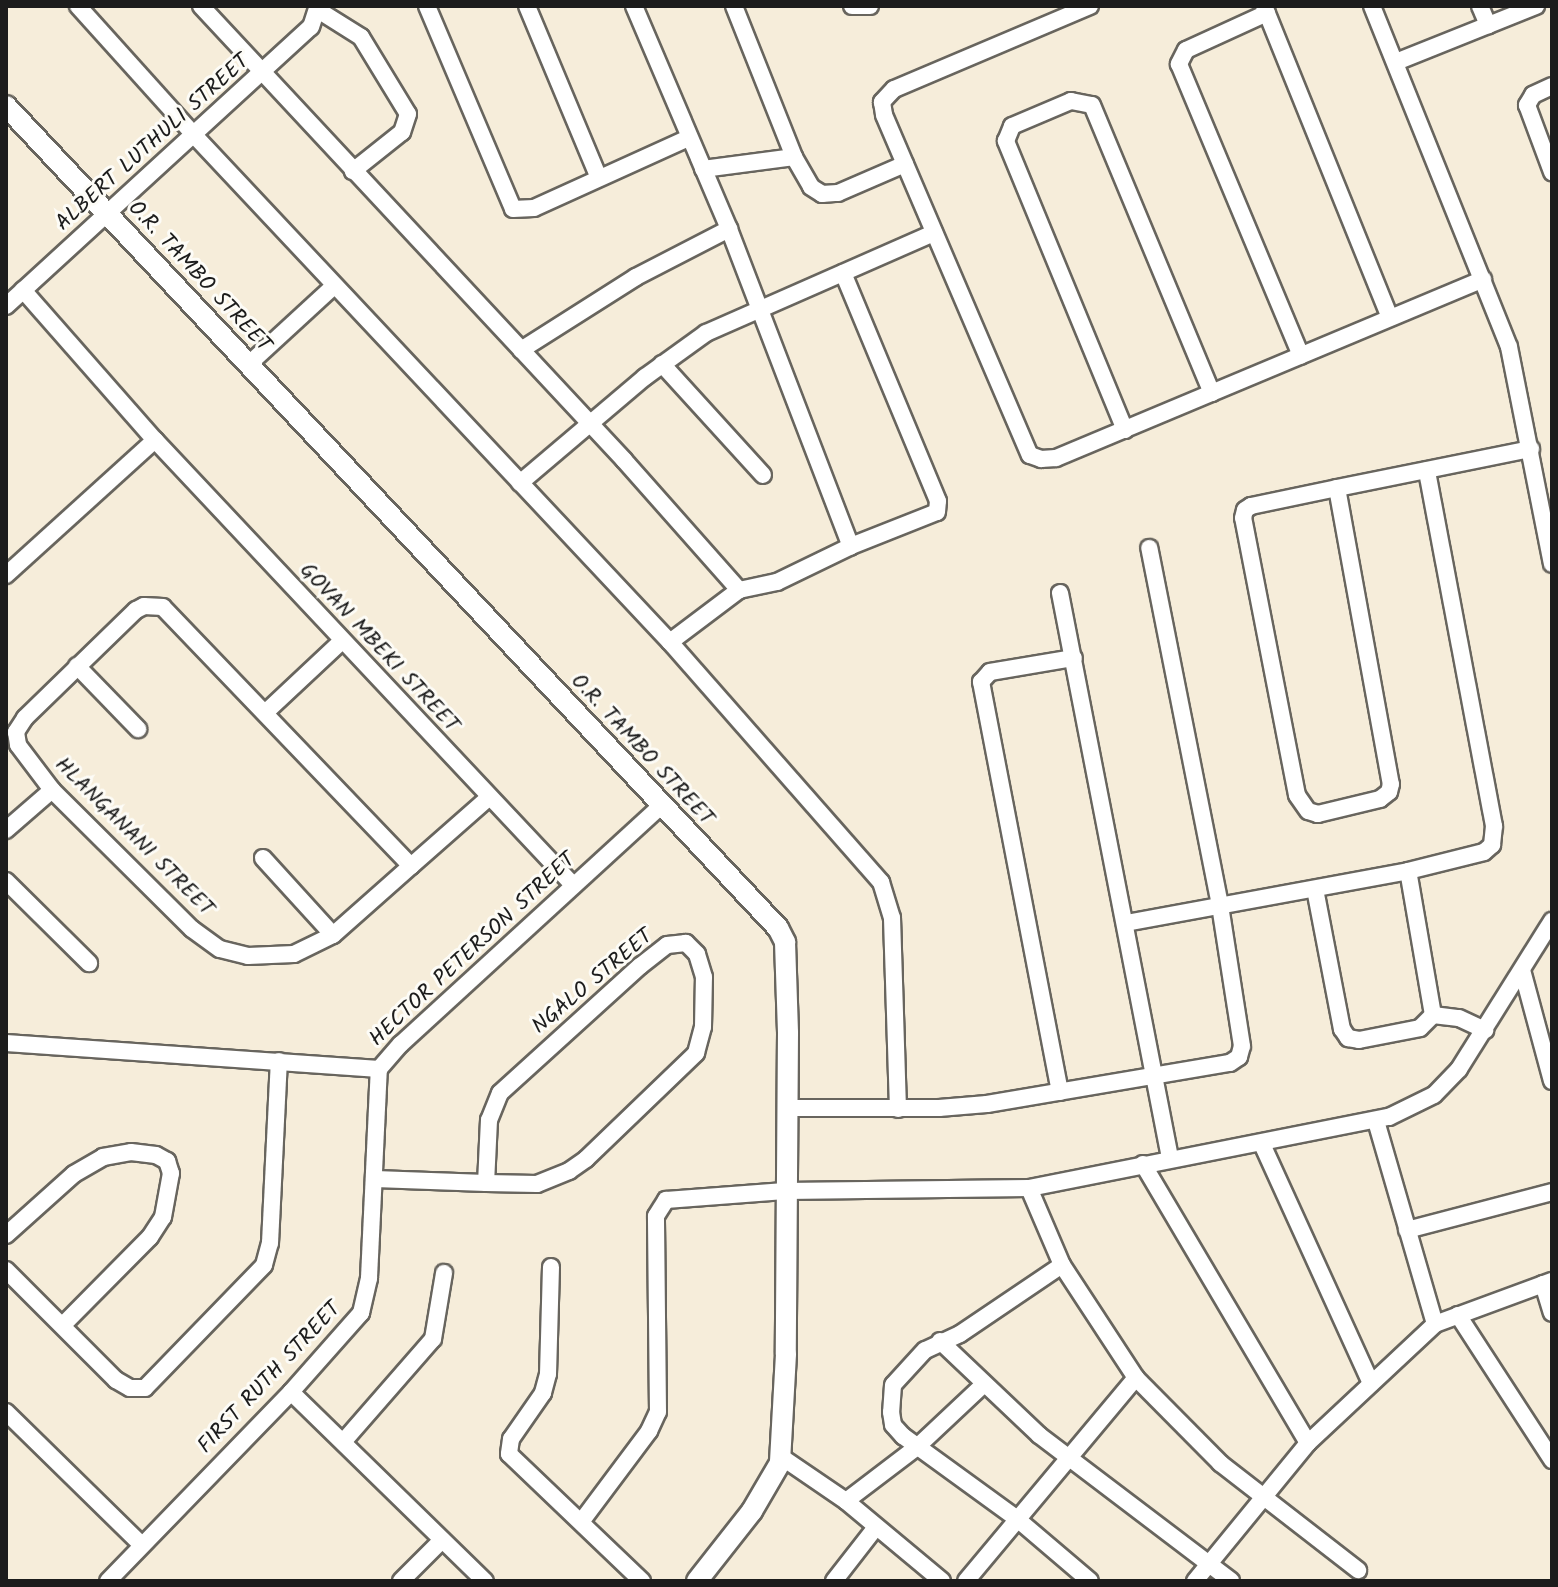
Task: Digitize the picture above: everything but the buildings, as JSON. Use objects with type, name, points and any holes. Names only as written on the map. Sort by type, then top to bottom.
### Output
[{"type":"street","points":[[78,6],[334,286],[670,642],[881,882],[892,918],[898,1109]]},
{"type":"street","points":[[201,6],[590,423],[739,590]]},
{"type":"street","points":[[427,6],[511,207],[527,211],[688,138]]},
{"type":"street","points":[[527,6],[599,178]]},
{"type":"street","points":[[634,6],[729,229],[851,546]]},
{"type":"street","points":[[734,6],[794,157],[811,187],[830,194],[905,164]]},
{"type":"street","points":[[852,6],[870,6]]},
{"type":"street","points":[[1090,6],[1057,12],[888,93],[882,102],[884,115],[1030,455],[1056,458],[1483,279]]},
{"type":"street","points":[[1372,6],[1509,347],[1552,564]]},
{"type":"street","points":[[1480,6],[1488,25]]},
{"type":"street","points":[[1396,62],[1536,6]]},
{"type":"street","points":[[318,8],[361,37],[408,114],[402,132],[353,171]]},
{"type":"street","name":"ALBERT LUTHULI STREET","points":[[6,306],[262,74],[311,27],[318,8]]},
{"type":"street","points":[[1301,356],[1179,64],[1186,50],[1266,10],[1390,318]]},
{"type":"street","points":[[1552,86],[1533,95],[1527,105],[1552,172]]},
{"type":"street","points":[[1125,430],[1006,141],[1012,126],[1078,100],[1092,105],[1212,393]]},
{"type":"street","name":"O.R. TAMBO STREET","points":[[6,106],[778,928],[785,942],[786,1354],[780,1456],[765,1493],[697,1581]]},
{"type":"street","points":[[703,169],[794,157]]},
{"type":"street","points":[[521,350],[636,277],[729,229]]},
{"type":"street","points":[[520,483],[662,364],[706,333],[934,233]]},
{"type":"street","points":[[670,642],[739,590],[777,582],[851,546],[931,516],[939,506],[843,273]]},
{"type":"street","points":[[248,365],[334,286]]},
{"type":"street","name":"GOVAN MBEKI STREET","points":[[23,290],[155,440],[573,885]]},
{"type":"street","points":[[662,364],[763,475]]},
{"type":"street","points":[[6,575],[155,440]]},
{"type":"street","points":[[1337,488],[1391,784],[1389,792],[1380,799],[1318,814],[1308,811],[1297,795],[1243,516],[1251,506],[1337,488],[1531,449]]},
{"type":"street","points":[[1126,923],[1408,871],[1484,852],[1492,845],[1495,833],[1427,470]]},
{"type":"street","points":[[787,1108],[898,1109],[973,1105],[1230,1063],[1242,1051],[1220,905],[1149,548]]},
{"type":"street","points":[[1060,593],[1170,1158]]},
{"type":"street","name":"HLANGANANI STREET","points":[[411,866],[174,616],[157,605],[136,610],[77,666],[16,732],[18,745],[52,790],[192,929],[220,949],[248,956],[280,956],[307,950],[333,935],[488,798]]},
{"type":"street","points":[[266,712],[342,641]]},
{"type":"street","points":[[1060,1092],[981,682],[990,672],[1074,658]]},
{"type":"street","points":[[77,666],[138,729]]},
{"type":"street","points":[[6,830],[52,790]]},
{"type":"street","name":"HECTOR PETERSON STREET","points":[[6,1043],[379,1069],[401,1044],[661,806]]},
{"type":"street","points":[[263,858],[333,935]]},
{"type":"street","points":[[1408,871],[1433,1015]]},
{"type":"street","points":[[6,881],[89,963]]},
{"type":"street","points":[[1315,889],[1344,1035],[1359,1040],[1420,1028],[1433,1015]]},
{"type":"street","points":[[581,1522],[652,1427],[658,1412],[656,1216],[661,1203],[685,1196],[785,1191],[1029,1188],[1170,1158],[1262,1144],[1376,1121],[1404,1112],[1434,1095],[1459,1069],[1552,921]]},
{"type":"street","name":"NGALO STREET","points":[[375,1179],[486,1183],[537,1184],[569,1171],[696,1053],[703,1027],[704,977],[697,954],[686,943],[667,945],[640,966],[500,1093],[489,1120],[486,1183]]},
{"type":"street","points":[[1522,970],[1552,1081]]},
{"type":"street","points":[[1433,1015],[1459,1018],[1485,1030]]},
{"type":"street","points":[[6,1270],[116,1380],[139,1390],[153,1381],[264,1265],[270,1243],[279,1061]]},
{"type":"street","name":"FIRST RUTH STREET","points":[[108,1581],[291,1392],[361,1313],[369,1278],[379,1069]]},
{"type":"street","points":[[1376,1121],[1435,1324]]},
{"type":"street","points":[[1262,1144],[1371,1383]]},
{"type":"street","points":[[6,1235],[74,1174],[103,1157],[131,1152],[156,1155],[167,1161],[171,1173],[168,1197],[157,1227],[63,1325]]},
{"type":"street","points":[[1143,1164],[1308,1443]]},
{"type":"street","points":[[1029,1188],[1062,1265],[1136,1378],[1220,1463],[1358,1570]]},
{"type":"street","points":[[1407,1230],[1552,1192]]},
{"type":"street","points":[[1062,1265],[960,1334],[925,1350],[890,1393],[893,1425],[917,1447],[1016,1518],[1090,1581]]},
{"type":"street","points":[[551,1267],[546,1385],[508,1447],[514,1460],[642,1581]]},
{"type":"street","points":[[343,1442],[433,1339],[444,1273]]},
{"type":"street","points":[[1195,1581],[1308,1443],[1435,1324],[1547,1282],[1552,1313]]},
{"type":"street","points":[[1458,1315],[1552,1460]]},
{"type":"street","points":[[940,1341],[1039,1435],[1231,1581]]},
{"type":"street","points":[[966,1581],[1068,1455],[1136,1378]]},
{"type":"street","points":[[846,1501],[917,1447],[984,1384]]},
{"type":"street","points":[[291,1392],[485,1581]]},
{"type":"street","points":[[6,1412],[142,1545]]},
{"type":"street","points":[[780,1456],[846,1501],[942,1581]]},
{"type":"street","points":[[834,1581],[876,1527]]},
{"type":"street","points":[[401,1581],[442,1540]]}]
